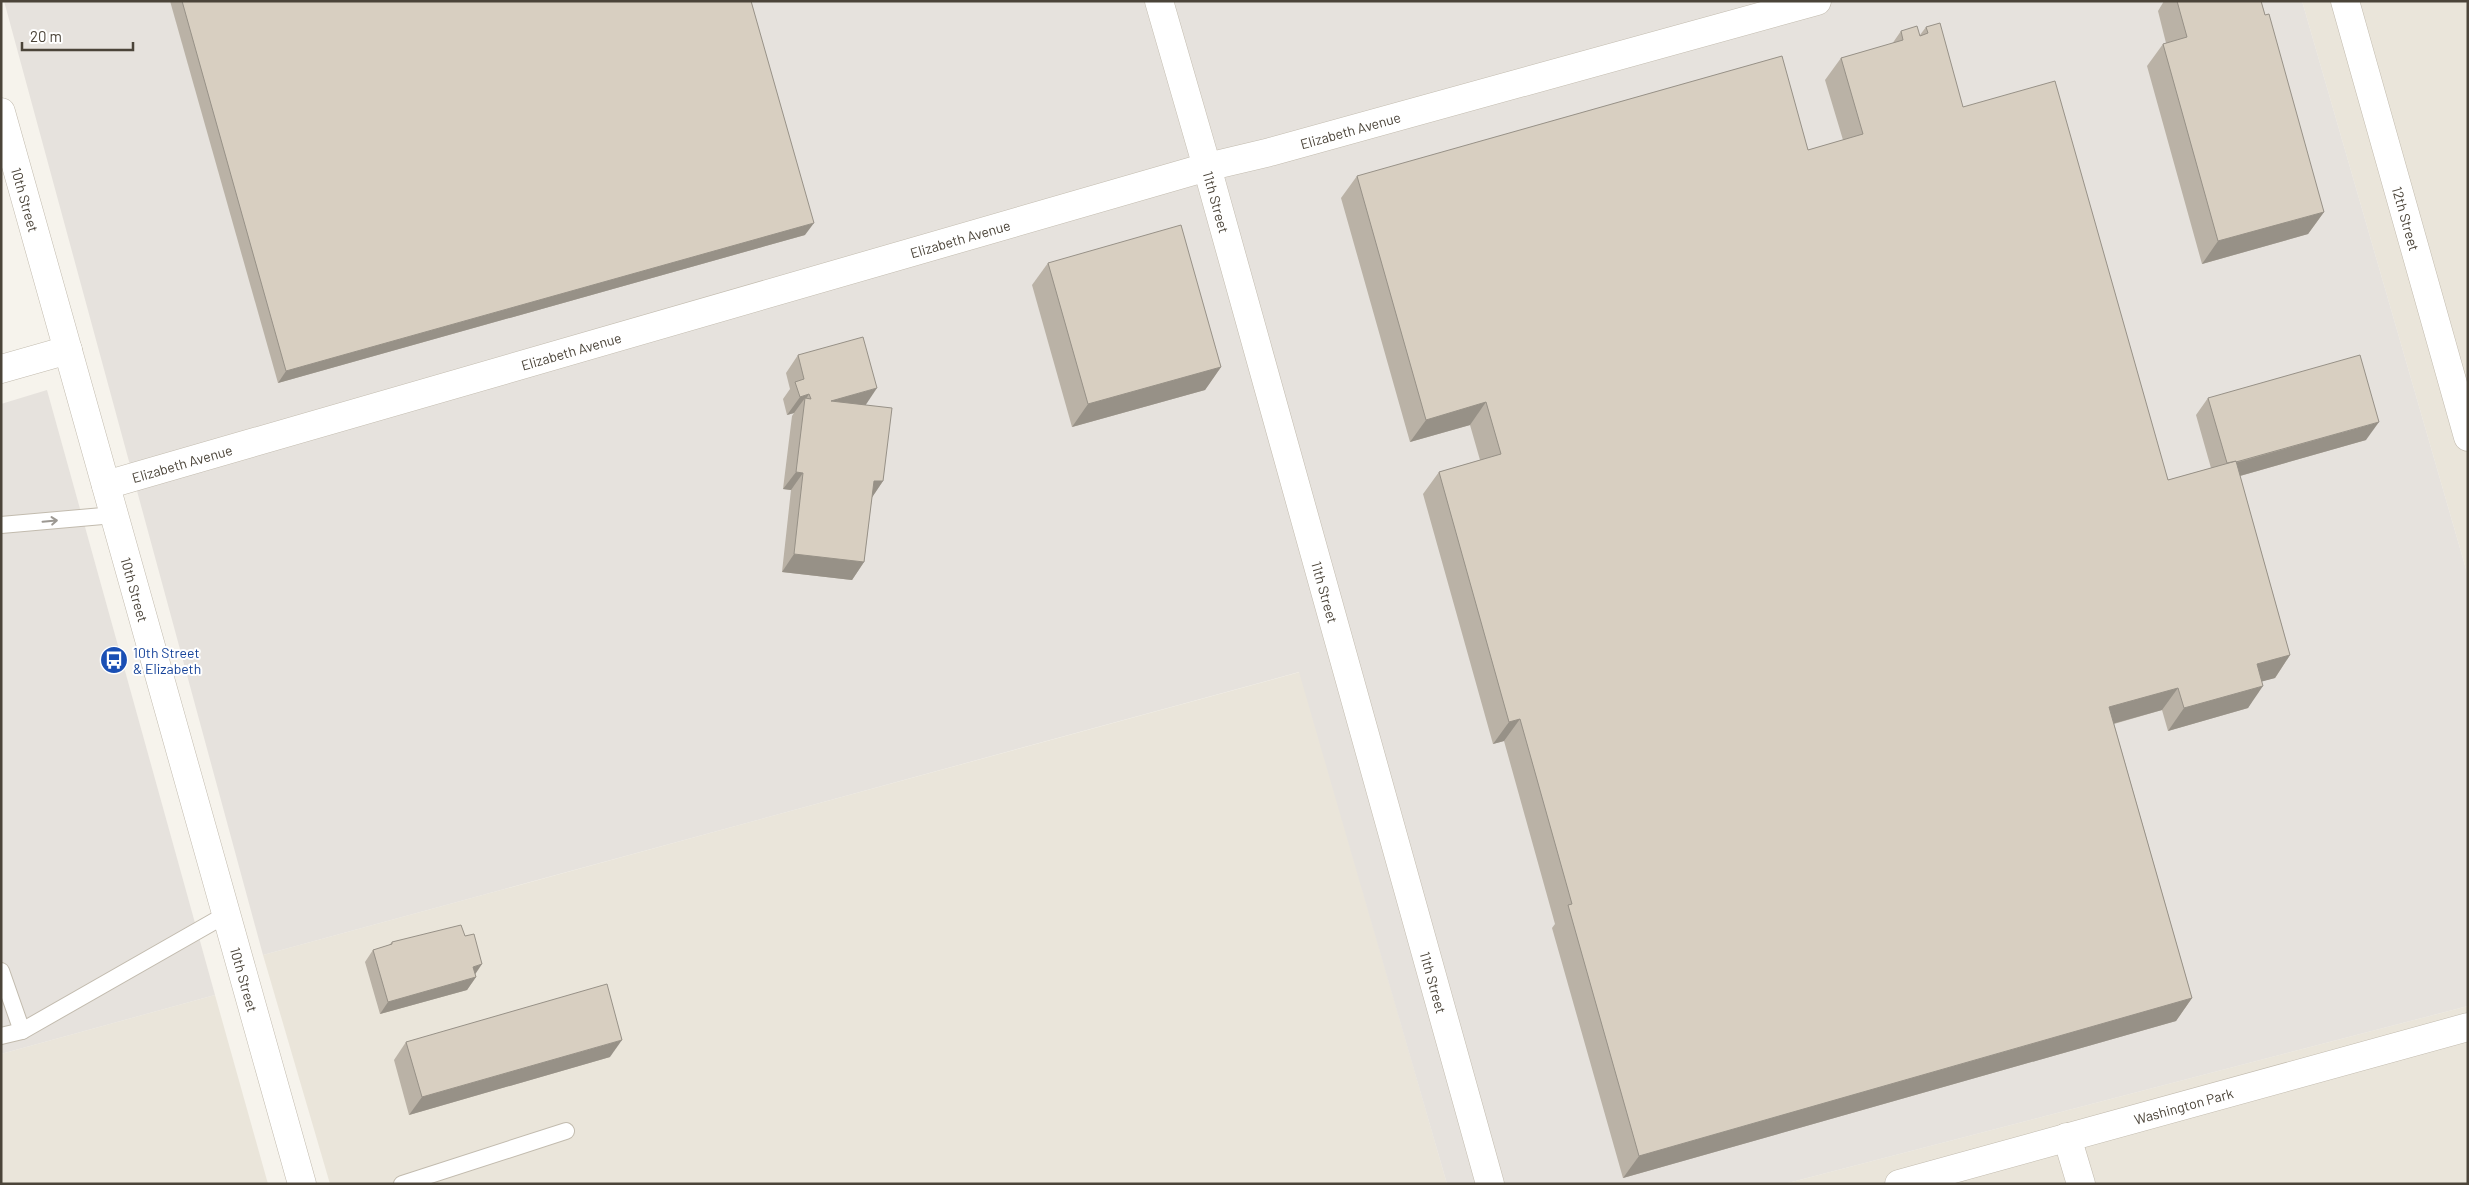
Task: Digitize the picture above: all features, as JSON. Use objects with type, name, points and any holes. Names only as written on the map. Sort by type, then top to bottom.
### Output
[{"type":"street","name":"11th Street","points":[[1159,1],[1490,1184]]},
{"type":"street","name":"Elizabeth Avenue","points":[[106,485],[1207,167],[1270,152],[1817,1]]},
{"type":"street","name":"12th Street","points":[[2345,1],[2468,437]]},
{"type":"street","name":"10th Street","points":[[1,112],[302,1184]]},
{"type":"street","points":[[1,369],[68,350]]},
{"type":"street","name":"Washington Park","points":[[1899,1184],[2468,1027]]},
{"type":"street","points":[[2067,1137],[2080,1184]]},
{"type":"lane","points":[[1,525],[114,515]]},
{"type":"lane","points":[[1,1036],[22,1031],[226,914]]},
{"type":"lane","points":[[1,971],[22,1031]]},
{"type":"lane","points":[[402,1184],[566,1131]]},
{"type":"shaded area","points":[[4,1],[2302,1],[2468,576],[2468,1006],[1784,1184],[1447,1184],[1299,672],[263,955]]},
{"type":"shaded area","points":[[2302,1],[2468,1],[2468,576]]},
{"type":"shaded area","points":[[47,390],[215,995],[1,1054],[1,404]]},
{"type":"shaded area","points":[[1300,672],[1447,1184],[330,1184],[263,955]]},
{"type":"shaded area","points":[[215,995],[268,1184],[1,1184],[1,1054]]},
{"type":"shaded area","points":[[2468,1006],[2468,1184],[1784,1184]]},
{"type":"building","points":[[182,1],[751,1],[814,223],[286,371]]},
{"type":"building","points":[[2177,1],[2261,1],[2265,15],[2269,14],[2324,212],[2218,241],[2163,44],[2187,37]]},
{"type":"building","points":[[1940,23],[1963,107],[2055,81],[2168,480],[2236,461],[2290,655],[2257,664],[2263,686],[2184,708],[2178,688],[2109,707],[2192,998],[1639,1156],[1568,905],[1572,904],[1520,719],[1509,722],[1439,472],[1501,454],[1486,402],[1426,420],[1357,176],[1782,56],[1808,150],[1863,134],[1841,58],[1903,40],[1901,31],[1917,26],[1920,36],[1928,33],[1926,27]]},
{"type":"building","points":[[1181,225],[1221,367],[1088,404],[1048,263]]},
{"type":"building","points":[[863,337],[877,388],[831,401],[892,408],[883,481],[874,481],[864,562],[794,554],[803,473],[796,472],[805,398],[811,399],[809,394],[800,397],[795,382],[804,379],[798,355]]},
{"type":"building","points":[[2360,355],[2379,422],[2227,463],[2208,398]]},
{"type":"building","points":[[461,925],[465,936],[474,934],[482,964],[473,967],[476,977],[388,1002],[373,950],[392,944],[392,942]]},
{"type":"building","points":[[607,984],[622,1040],[422,1097],[406,1042]]},
{"type":"place","name":"10th Street & Elizabeth","points":[[114,660]]}]
